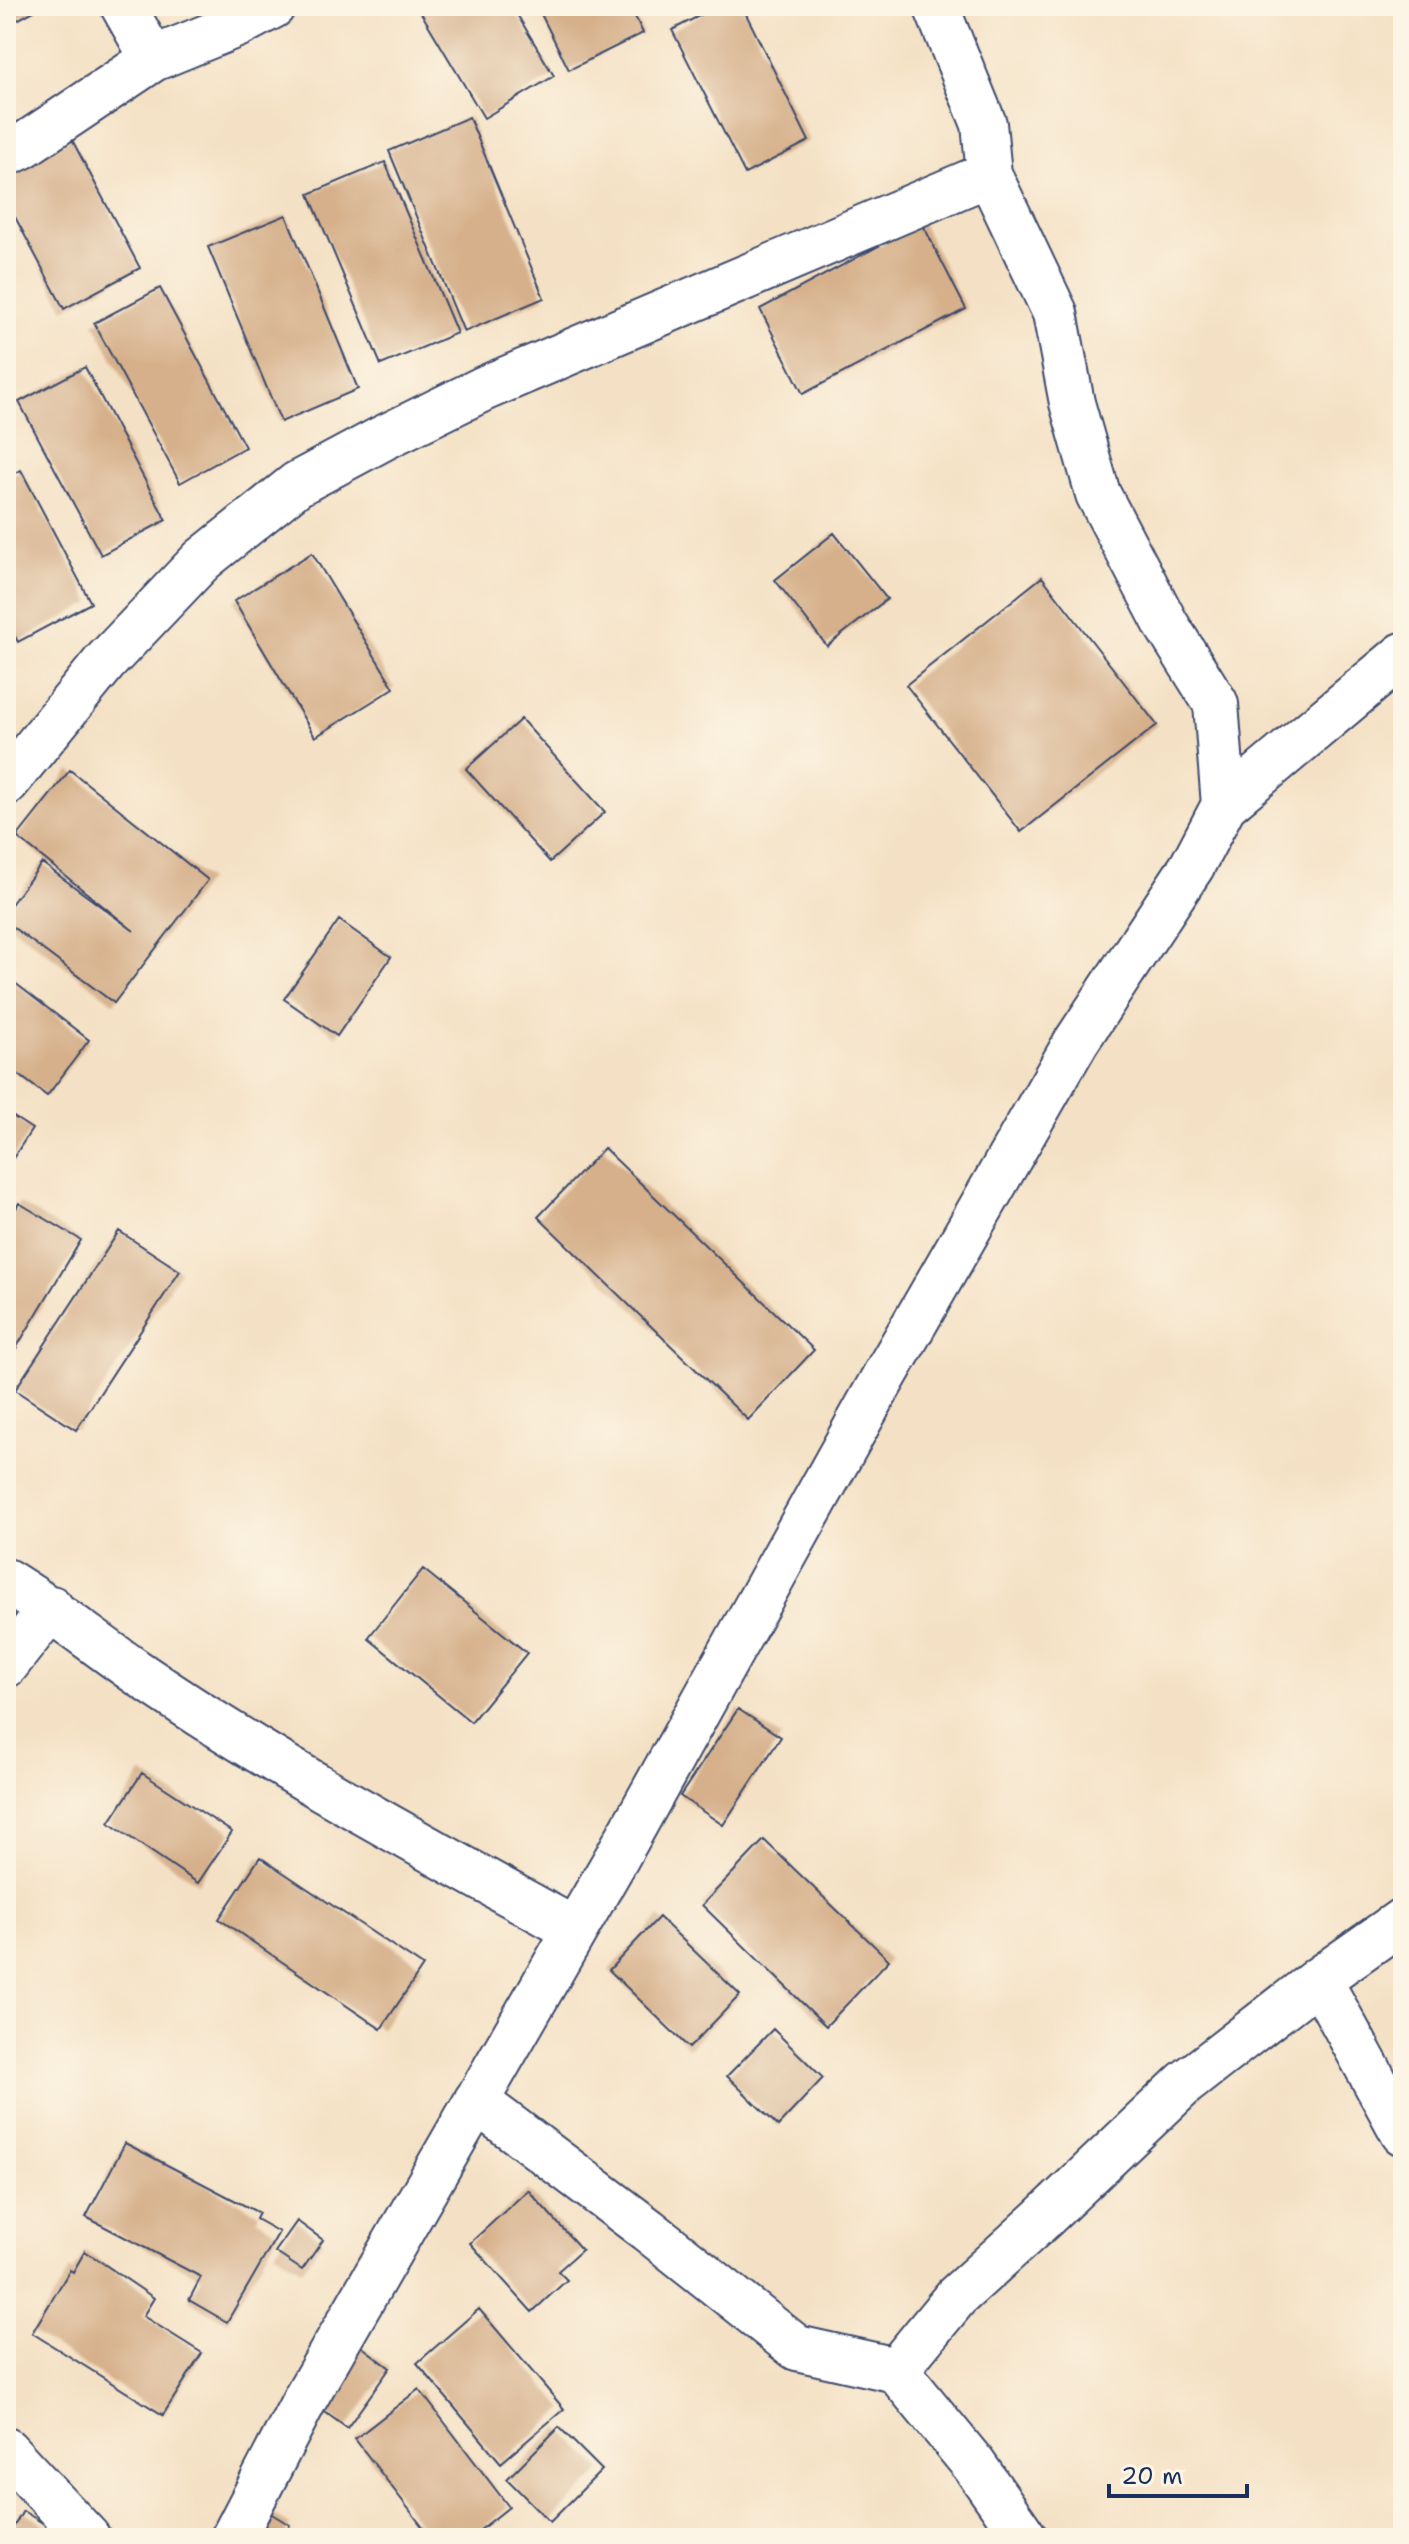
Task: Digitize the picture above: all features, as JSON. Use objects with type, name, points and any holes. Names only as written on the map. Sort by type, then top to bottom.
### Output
[{"type":"street","points":[[123,6],[153,59]]},
{"type":"street","points":[[6,154],[23,146],[153,59],[239,24],[273,6]]},
{"type":"street","points":[[936,6],[984,124],[989,174],[1055,313],[1072,403],[1098,494],[1166,624],[1216,704],[1224,805]]},
{"type":"street","points":[[6,783],[105,662],[202,560],[297,484],[485,388],[989,174]]},
{"type":"street","points":[[233,2538],[307,2395],[575,1930],[974,1217],[1076,1042],[1192,866],[1224,805],[1403,655]]},
{"type":"street","points":[[6,1581],[51,1608],[135,1671],[349,1805],[575,1930]]},
{"type":"street","points":[[6,1665],[51,1608]]},
{"type":"street","points":[[896,2370],[956,2297],[1185,2083],[1319,1979],[1403,1920]]},
{"type":"street","points":[[1319,1979],[1403,2133]]},
{"type":"street","points":[[476,2101],[648,2230],[797,2348],[896,2370],[974,2465],[1025,2538]]},
{"type":"street","points":[[6,2450],[88,2538]]},
{"type":"building","points":[[6,6],[43,6],[10,24]]},
{"type":"building","points":[[417,6],[512,6],[554,76],[484,118]]},
{"type":"building","points":[[537,6],[630,6],[643,33],[569,70]]},
{"type":"building","points":[[718,6],[742,6],[809,141],[745,174],[672,30]]},
{"type":"building","points":[[469,117],[544,298],[464,332],[389,151]]},
{"type":"building","points":[[71,138],[140,268],[64,309],[6,200],[6,173]]},
{"type":"building","points":[[385,162],[457,333],[381,365],[309,194]]},
{"type":"building","points":[[286,215],[358,389],[281,422],[208,247]]},
{"type":"building","points":[[922,223],[966,309],[803,394],[760,309]]},
{"type":"building","points":[[160,288],[245,447],[180,483],[94,323]]},
{"type":"building","points":[[85,367],[166,520],[101,555],[19,402]]},
{"type":"building","points":[[21,470],[91,603],[18,642],[6,620],[6,478]]},
{"type":"building","points":[[834,533],[887,599],[827,646],[775,580]]},
{"type":"building","points":[[312,553],[394,688],[315,737],[234,601]]},
{"type":"building","points":[[1042,577],[1157,725],[1021,832],[906,685]]},
{"type":"building","points":[[521,719],[605,812],[550,862],[466,769]]},
{"type":"building","points":[[70,770],[208,880],[114,1003],[6,922],[6,911],[42,863],[134,931],[17,837]]},
{"type":"building","points":[[339,920],[391,957],[337,1036],[284,999]]},
{"type":"building","points":[[6,976],[89,1040],[47,1096],[6,1065]]},
{"type":"building","points":[[6,1112],[32,1129],[6,1169]]},
{"type":"building","points":[[604,1148],[814,1350],[748,1420],[538,1217]]},
{"type":"building","points":[[19,1203],[81,1240],[6,1365],[6,1226]]},
{"type":"building","points":[[119,1231],[180,1271],[76,1430],[15,1390]]},
{"type":"building","points":[[423,1569],[527,1653],[471,1722],[368,1638]]},
{"type":"building","points":[[738,1709],[781,1737],[723,1825],[680,1796]]},
{"type":"building","points":[[142,1773],[232,1832],[198,1883],[109,1823]]},
{"type":"building","points":[[764,1840],[889,1960],[826,2026],[702,1905]]},
{"type":"building","points":[[260,1857],[423,1966],[381,2029],[219,1919]]},
{"type":"building","points":[[659,1917],[740,1995],[689,2048],[609,1970]]},
{"type":"building","points":[[773,2029],[823,2078],[778,2126],[727,2076]]},
{"type":"building","points":[[125,2143],[259,2213],[256,2219],[279,2232],[227,2322],[189,2300],[201,2277],[86,2217]]},
{"type":"building","points":[[528,2190],[582,2250],[558,2271],[567,2280],[532,2312],[470,2243]]},
{"type":"building","points":[[297,2221],[323,2240],[302,2270],[275,2252]]},
{"type":"building","points":[[85,2251],[154,2298],[143,2316],[202,2353],[163,2415],[32,2333]]},
{"type":"building","points":[[479,2309],[564,2409],[501,2463],[417,2363]]},
{"type":"building","points":[[361,2346],[390,2368],[347,2428],[318,2407]]},
{"type":"building","points":[[419,2389],[509,2507],[470,2538],[431,2538],[355,2439]]},
{"type":"building","points":[[559,2427],[602,2470],[550,2522],[507,2479]]},
{"type":"building","points":[[23,2511],[67,2538],[7,2538]]},
{"type":"building","points":[[270,2513],[290,2525],[283,2538],[256,2538]]}]
